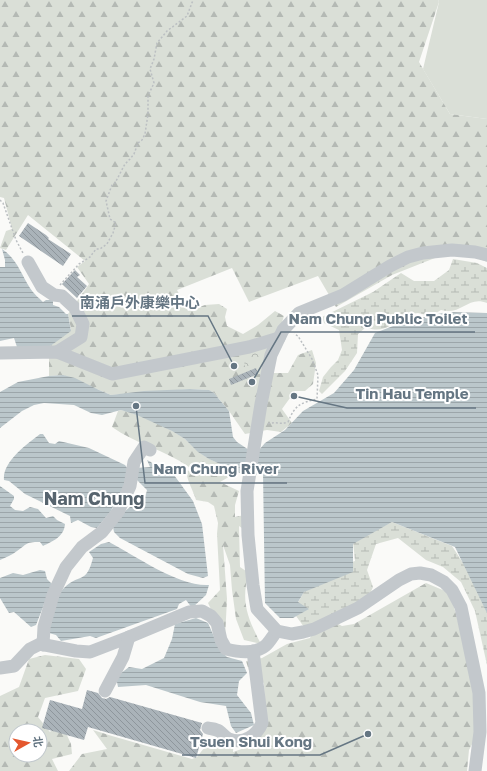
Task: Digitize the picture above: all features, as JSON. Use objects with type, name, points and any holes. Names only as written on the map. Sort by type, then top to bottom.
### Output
[{"type":"street","points":[[475,771],[480,732],[479,693],[461,607],[452,590],[440,579],[431,575],[424,573],[411,574],[399,580],[358,608],[314,629],[292,634],[277,631],[257,609],[248,535],[247,492],[271,355],[281,334],[299,313],[343,294],[404,259],[423,253],[452,250],[475,252],[487,255]]},
{"type":"street","points":[[28,262],[42,287],[55,295],[62,296],[75,308],[83,324],[81,337],[57,352]]},
{"type":"street","points":[[0,353],[57,352],[112,374],[249,347],[281,334]]},
{"type":"street","points":[[43,645],[44,627],[53,595],[66,567],[82,547],[102,532],[118,512],[130,486],[134,462],[144,447],[150,450]]},
{"type":"street","points":[[0,668],[14,666],[30,649],[40,644],[76,651],[90,652],[129,638],[189,612],[202,611],[211,616],[217,623],[220,640],[226,649],[237,652],[253,650],[264,646],[277,631]]},
{"type":"street","points":[[105,691],[123,657],[129,638]]},
{"type":"street","points":[[208,728],[218,730],[229,739],[239,742],[258,731],[262,723],[253,650]]},
{"type":"path","points":[[55,295],[60,283],[79,264],[90,257],[96,249],[103,248],[111,240],[116,223],[110,220],[106,200],[112,185],[115,183],[125,164],[134,154],[138,143],[142,140],[145,134],[148,114],[148,96],[154,84],[150,69],[154,59],[157,43],[167,31],[187,16],[193,0]]},
{"type":"path","points":[[0,200],[3,203],[16,240],[28,262]]},
{"type":"path","points":[[258,424],[273,422],[281,425],[288,422],[292,413],[301,403],[317,399],[318,375],[312,359],[298,336],[281,334]]},
{"type":"green space","points":[[0,0],[438,0],[439,2],[419,62],[450,114],[487,119],[487,262],[464,253],[445,254],[392,275],[336,307],[318,276],[249,302],[232,268],[177,290],[188,311],[205,305],[219,304],[227,309],[225,317],[227,326],[243,334],[258,325],[275,311],[284,316],[276,340],[271,373],[288,373],[298,355],[312,350],[316,363],[313,384],[305,391],[295,391],[282,409],[292,423],[281,432],[267,430],[245,434],[214,393],[208,390],[190,389],[111,395],[63,375],[49,376],[49,347],[71,329],[68,314],[89,284],[77,267],[85,261],[28,215],[6,250],[0,248],[6,231],[12,229],[4,198],[0,197]]},
{"type":"green space","points":[[438,0],[487,0],[487,119],[450,114],[423,69],[439,2]]},
{"type":"green space","points":[[453,259],[477,263],[487,268],[487,303],[480,301],[469,303],[454,310],[441,310],[431,316],[418,313],[401,315],[386,328],[365,328],[358,334],[357,353],[345,371],[322,394],[319,391],[323,377],[338,360],[342,350],[339,330],[324,323],[322,317],[373,292],[401,273],[414,281],[434,281],[449,270]]},
{"type":"green space","points":[[271,344],[264,373],[247,377],[242,351]]},
{"type":"green space","points":[[121,410],[146,418],[171,430],[185,439],[203,455],[225,466],[234,474],[220,482],[239,491],[235,505],[235,517],[254,513],[253,536],[239,526],[240,567],[249,573],[246,583],[245,601],[249,618],[261,644],[244,640],[236,619],[230,565],[223,545],[227,599],[225,638],[208,603],[220,590],[217,534],[218,523],[214,506],[208,502],[196,500],[186,470],[202,475],[211,472],[202,466],[189,467],[112,427],[118,411]]},
{"type":"green space","points":[[392,522],[452,546],[487,600],[487,665],[475,611],[461,582],[443,567],[426,560],[398,538],[376,544],[367,570],[373,587],[365,605],[304,627],[296,616],[308,609],[297,604],[304,592],[344,565],[355,561],[353,541]]},
{"type":"green space","points":[[426,583],[450,593],[483,723],[469,750],[467,771],[69,771],[82,754],[107,749],[93,730],[192,759],[197,757],[204,748],[217,746],[227,732],[234,735],[233,752],[253,745],[265,722],[264,683],[250,674],[246,661],[262,658],[287,644],[310,638],[322,615],[342,626],[354,624]]},
{"type":"green space","points":[[45,655],[79,659],[86,669],[78,691],[45,698],[38,717],[43,723],[8,723],[8,763],[48,763],[48,730],[50,732],[60,720],[71,744],[72,754],[52,759],[58,771],[0,771],[0,696],[19,687],[29,659]]},
{"type":"shaded area","points":[[2,249],[15,262],[30,288],[43,302],[46,300],[53,300],[53,305],[59,307],[66,314],[68,314],[71,331],[49,347],[17,347],[14,338],[0,341],[0,267],[5,267]]},
{"type":"shaded area","points":[[447,312],[487,313],[487,613],[455,547],[392,522],[353,544],[353,572],[304,592],[298,602],[309,609],[293,618],[280,618],[265,603],[263,473],[251,476],[242,474],[209,459],[198,452],[185,439],[172,431],[137,415],[121,410],[102,415],[91,413],[74,405],[44,403],[34,405],[22,411],[0,428],[0,392],[18,382],[63,375],[75,378],[111,395],[144,391],[190,389],[209,390],[214,393],[229,411],[233,437],[237,442],[249,450],[259,450],[265,443],[285,430],[303,411],[334,393],[354,370],[375,333],[406,321]]},
{"type":"shaded area","points":[[40,434],[43,434],[49,443],[55,444],[59,441],[89,448],[125,465],[128,469],[124,488],[111,511],[97,528],[91,527],[78,520],[71,523],[70,516],[25,494],[9,481],[4,480],[4,473],[11,460],[22,448]]},
{"type":"shaded area","points":[[147,460],[155,467],[174,475],[193,501],[202,524],[208,576],[203,578],[188,574],[120,538],[114,532],[113,527],[125,511],[144,499],[147,490],[136,479],[138,468],[150,467]]},
{"type":"shaded area","points":[[0,486],[14,496],[10,506],[15,510],[23,511],[30,507],[38,509],[46,518],[53,516],[65,524],[63,532],[54,540],[43,546],[40,542],[29,543],[13,554],[0,560]]},
{"type":"shaded area","points":[[109,542],[171,576],[197,584],[209,585],[206,595],[192,608],[186,600],[179,604],[177,609],[96,638],[90,636],[61,641],[56,635],[49,633],[58,597],[64,588],[74,581],[82,578],[88,572],[93,558],[89,552],[101,544]]},
{"type":"shaded area","points":[[40,570],[45,571],[47,579],[52,584],[36,625],[31,627],[14,612],[9,613],[0,598],[0,578],[13,573],[23,575]]},
{"type":"shaded area","points":[[196,618],[208,623],[220,650],[227,657],[242,661],[247,673],[239,681],[237,695],[251,713],[254,725],[236,733],[231,726],[226,706],[200,702],[146,685],[118,687],[116,677],[129,667],[142,669],[164,658],[172,639],[175,624]]},
{"type":"building","points":[[28,223],[46,235],[49,238],[48,239],[71,254],[63,266],[19,236]]},
{"type":"building","points":[[75,270],[80,275],[77,277],[87,286],[77,298],[62,284]]},
{"type":"building","points":[[256,368],[258,374],[231,385],[229,379]]},
{"type":"building","points":[[87,690],[98,693],[102,698],[106,699],[110,697],[202,723],[200,730],[203,734],[196,758],[88,727],[84,740],[48,730],[48,723],[43,723],[50,700],[82,709]]},
{"type":"place","name":"南涌戶外康樂中心","points":[[234,366]]},
{"type":"place","name":"Nam Chung Public Toilet","points":[[252,382]]},
{"type":"place","name":"Tin Hau Temple","points":[[294,396]]},
{"type":"place","name":"Nam Chung River","points":[[136,406]]},
{"type":"place","name":"Tsuen Shui Kong","points":[[368,734]]},
{"type":"district","name":"Nam Chung","points":[[94,499]]}]
